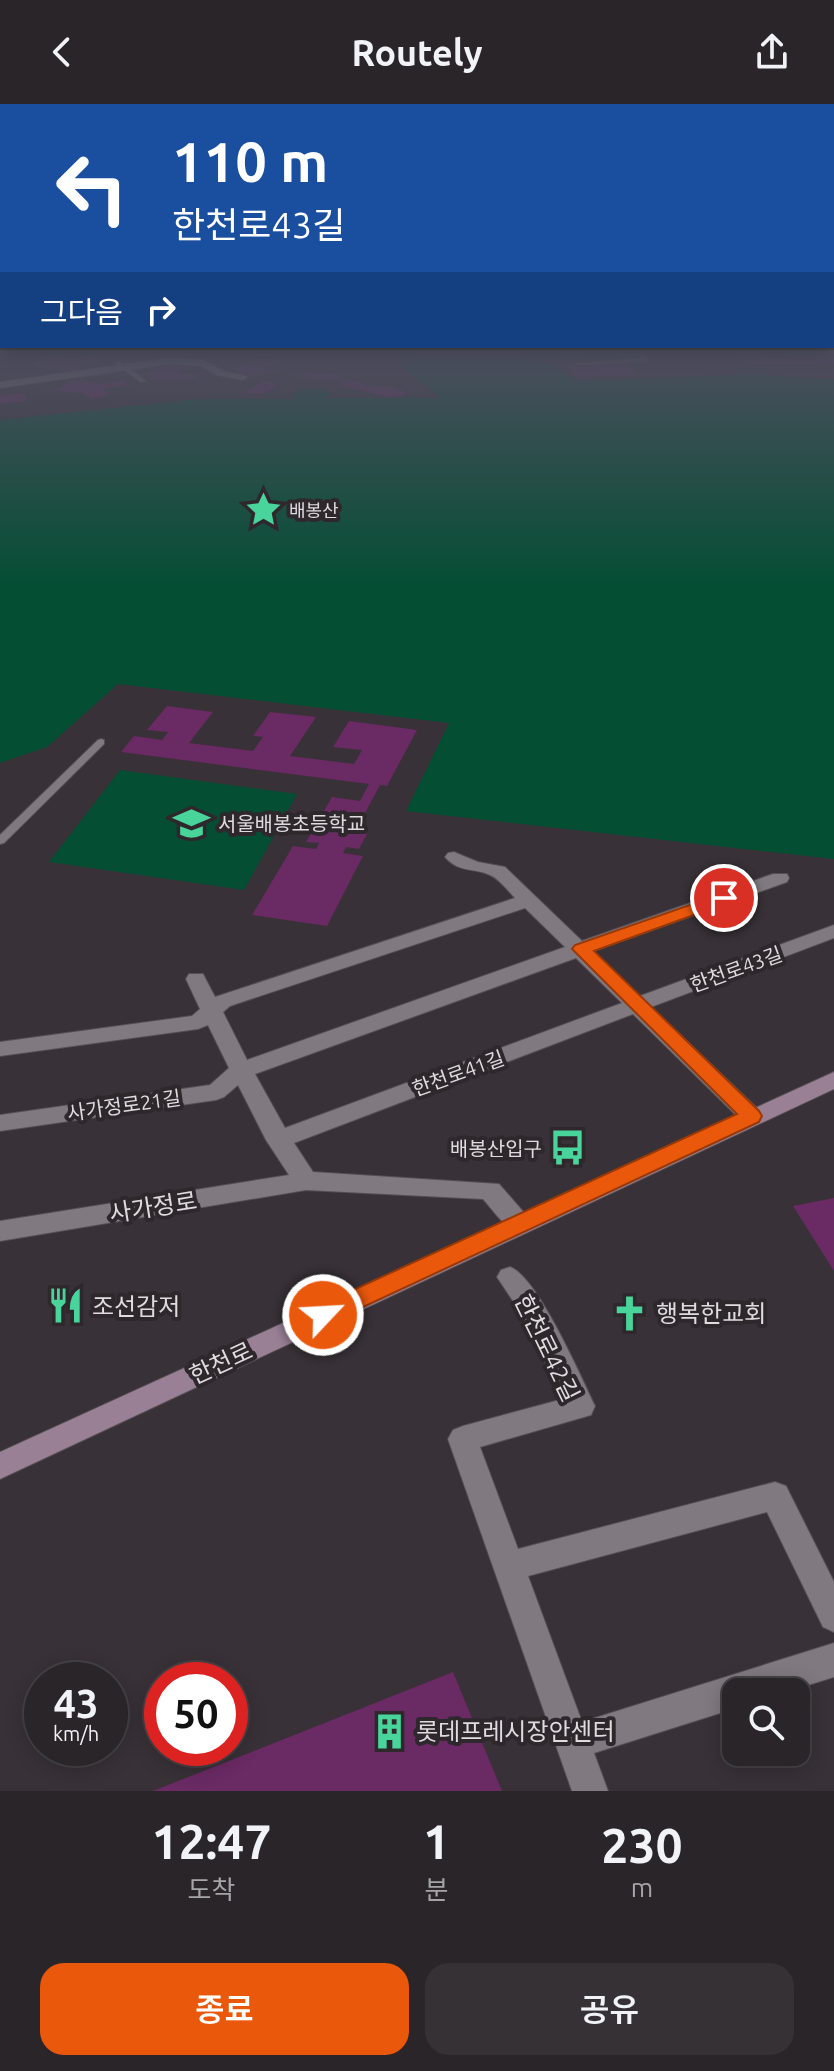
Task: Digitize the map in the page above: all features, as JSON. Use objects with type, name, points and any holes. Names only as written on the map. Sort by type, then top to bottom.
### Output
[{"type":"main road","name":"한천로","points":[[0,1466],[834,1080]]},
{"type":"street","points":[[454,857],[473,867],[498,871],[582,949],[751,1116]]},
{"type":"street","points":[[240,1071],[780,878]]},
{"type":"street","points":[[0,1049],[198,1022],[223,1001],[529,900]]},
{"type":"street","name":"한천로43길","points":[[638,1005],[834,931]]},
{"type":"street","points":[[196,979],[240,1071],[278,1140],[306,1181],[490,1190],[520,1223]]},
{"type":"street","name":"한천로41길","points":[[278,1140],[638,1005]]},
{"type":"street","name":"사가정로21길","points":[[0,1123],[216,1092],[240,1071]]},
{"type":"street","name":"사가정로","points":[[0,1231],[306,1181]]},
{"type":"street","name":"한천로42길","points":[[510,1277],[533,1309],[581,1406],[463,1439],[590,1791]]},
{"type":"street","points":[[508,1567],[775,1496],[834,1616]]},
{"type":"street","points":[[572,1743],[834,1660]]},
{"type":"lane","points":[[0,841],[101,742]]},
{"type":"green space","points":[[0,429],[834,429],[834,859],[406,811],[449,723],[118,684],[47,747],[0,763]]},
{"type":"green space","points":[[120,770],[297,794],[244,890],[49,862]]},
{"type":"building","points":[[167,706],[213,712],[189,743],[253,751],[263,737],[253,736],[270,712],[316,717],[290,756],[354,764],[362,750],[333,747],[349,721],[417,730],[387,786],[380,785],[356,830],[368,832],[359,849],[346,847],[343,853],[363,856],[327,926],[252,915],[293,846],[316,849],[319,843],[306,842],[332,797],[360,801],[369,784],[121,752],[134,736],[162,740],[168,732],[147,730]]},
{"type":"building","points":[[834,1198],[834,1271],[793,1206]]},
{"type":"building","name":"롯데프레시장안센터","points":[[453,1672],[502,1791],[153,1791],[216,1766],[248,1766],[248,1753]]},
{"type":"place","name":"배봉산","points":[[263,510]]},
{"type":"place","name":"서울배봉초등학교","points":[[192,823]]},
{"type":"place","name":"배봉산입구","points":[[568,1148]]},
{"type":"place","name":"조선감저","points":[[66,1306]]},
{"type":"place","name":"행복한교회","points":[[630,1313]]},
{"type":"place","name":"롯데프레시장안센터","points":[[390,1731]]},
{"type":"route","points":[[323,1315],[751,1116],[582,949],[724,898]]}]
